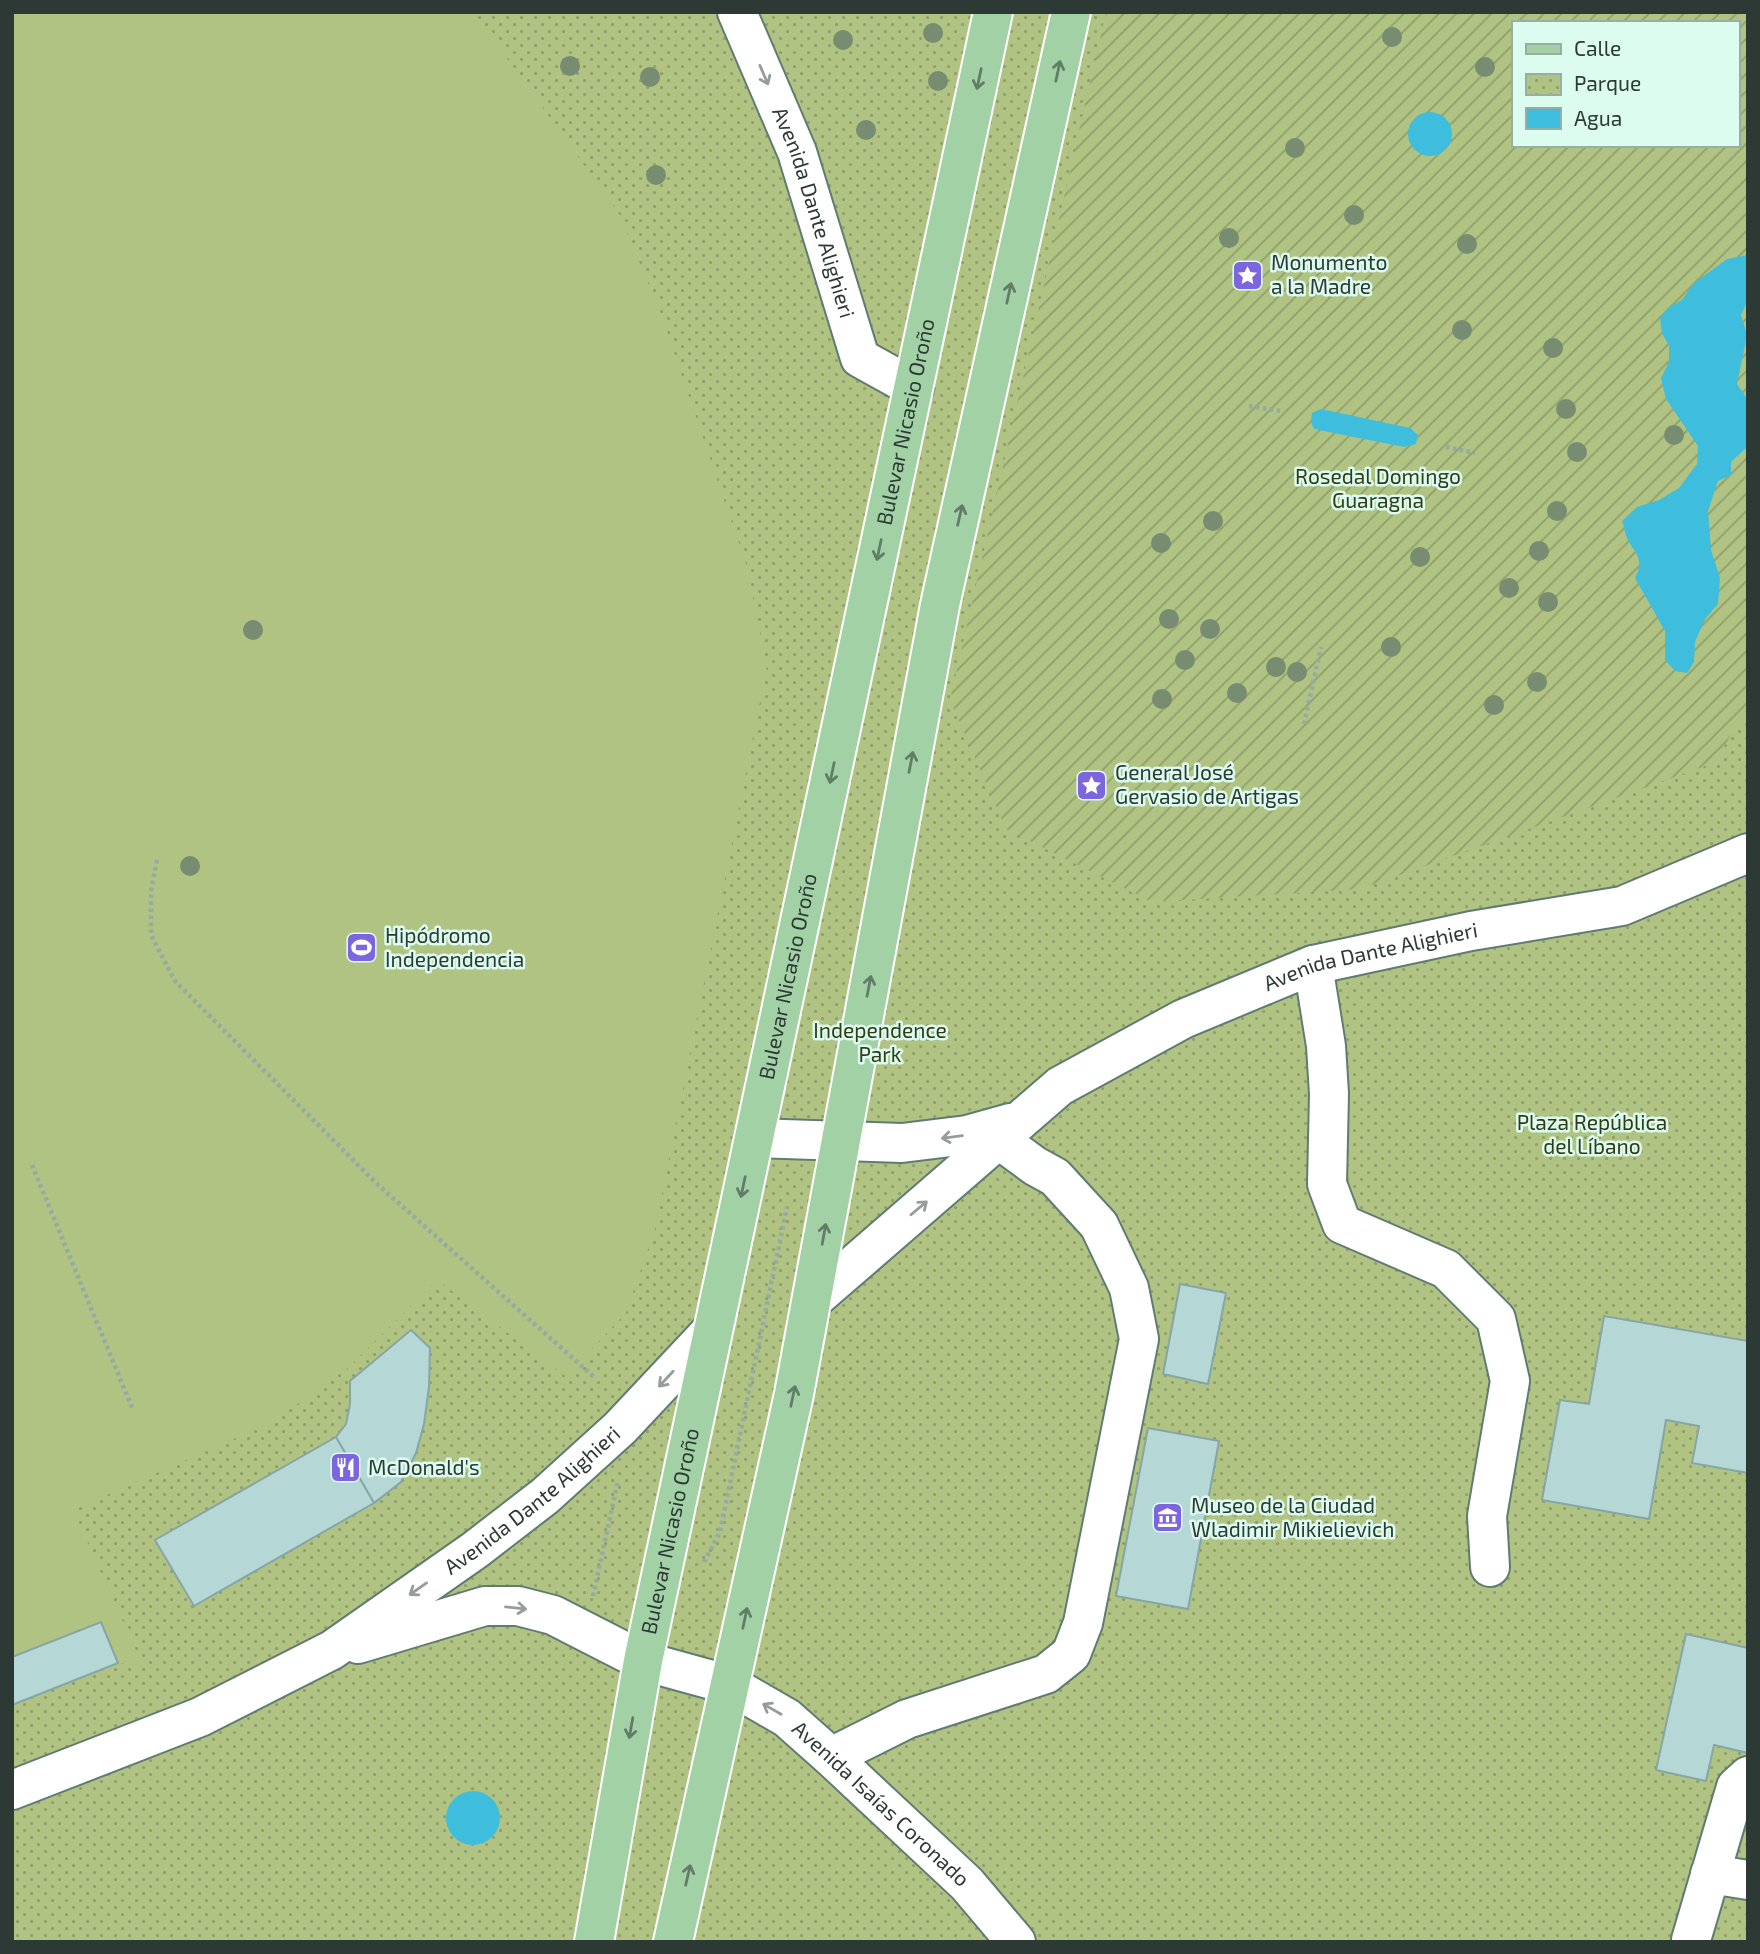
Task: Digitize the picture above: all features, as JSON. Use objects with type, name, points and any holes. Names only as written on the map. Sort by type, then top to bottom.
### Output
[{"type":"main road","name":"Bulevar Nicasio Oroño","points":[[594,1942],[643,1661],[993,12]]},
{"type":"main road","points":[[673,1942],[812,1301],[940,605],[1071,12]]},
{"type":"street","name":"Avenida Dante Alighieri","points":[[737,12],[797,152],[860,358],[914,388]]},
{"type":"street","name":"Avenida Dante Alighieri","points":[[812,1301],[1060,1086],[1183,1019],[1313,965],[1471,931],[1622,906],[1748,853]]},
{"type":"street","points":[[1313,965],[1326,1046],[1329,1094],[1327,1184],[1342,1224],[1446,1269],[1496,1319],[1510,1381],[1487,1516],[1490,1567]]},
{"type":"street","name":"Avenida Dante Alighieri","points":[[754,1138],[902,1143],[1008,1130]]},
{"type":"street","points":[[831,1758],[907,1719],[1046,1674],[1071,1654],[1083,1623],[1139,1339],[1129,1288],[1099,1225],[1055,1177],[1035,1166],[1008,1130]]},
{"type":"street","name":"Avenida Dante Alighieri","points":[[12,1790],[26,1787],[200,1717],[332,1650],[475,1550],[545,1496],[620,1428],[713,1329]]},
{"type":"street","name":"Avenida Dante Alighieri","points":[[332,1650],[375,1640],[485,1606],[518,1606],[553,1615],[643,1661],[730,1685]]},
{"type":"street","name":"Avenida Isaías Coronado","points":[[730,1685],[787,1718],[967,1884],[1016,1942]]},
{"type":"street","points":[[1691,1940],[1736,1787],[1748,1776]]},
{"type":"street","points":[[1710,1874],[1748,1880]]},
{"type":"path","points":[[1249,406],[1281,411]]},
{"type":"path","points":[[1446,447],[1475,453]]},
{"type":"path","points":[[1304,724],[1321,647]]},
{"type":"path","points":[[157,860],[150,891],[151,935],[175,981],[376,1183],[594,1377]]},
{"type":"path","points":[[32,1165],[134,1410]]},
{"type":"path","points":[[593,1598],[620,1472]]},
{"type":"green space","name":"Independence Park","points":[[12,12],[1748,12],[1748,1942],[12,1942]]},
{"type":"green space","name":"Hipódromo Independencia","points":[[12,12],[464,12],[489,33],[619,214],[661,314],[746,564],[767,667],[655,1229],[626,1313],[582,1359],[568,1378],[437,1280],[347,1369],[272,1422],[73,1510],[143,1666],[118,1663],[12,1705]]},
{"type":"green space","name":"Rosedal Domingo Guaragna","points":[[1106,12],[1748,12],[1748,707],[1714,763],[1360,889],[1152,902],[1006,829],[950,700]]},
{"type":"water","points":[[1430,112],[1439,113],[1446,118],[1451,125],[1451,143],[1446,150],[1439,155],[1430,156],[1421,155],[1414,150],[1409,143],[1408,134],[1409,125],[1414,118],[1421,113]]},
{"type":"water","points":[[1748,255],[1748,300],[1741,315],[1747,335],[1737,384],[1748,400],[1748,443],[1731,462],[1731,475],[1718,481],[1708,511],[1711,550],[1720,578],[1718,604],[1705,619],[1695,642],[1694,662],[1687,673],[1675,671],[1665,660],[1665,631],[1635,578],[1639,561],[1622,521],[1637,507],[1659,500],[1679,488],[1697,464],[1698,446],[1666,399],[1661,378],[1669,362],[1669,346],[1662,333],[1660,318],[1669,307],[1682,300],[1694,283],[1727,259]]},
{"type":"water","points":[[1321,409],[1410,428],[1418,435],[1416,444],[1404,447],[1314,429],[1311,422],[1312,413]]},
{"type":"water","points":[[473,1791],[492,1799],[500,1818],[492,1837],[473,1845],[454,1837],[446,1818],[454,1799]]},
{"type":"building","points":[[1180,1284],[1226,1293],[1208,1384],[1163,1374]]},
{"type":"building","points":[[1604,1316],[1748,1341],[1748,1473],[1692,1463],[1699,1426],[1666,1420],[1649,1519],[1542,1500],[1560,1400],[1589,1404]]},
{"type":"building","points":[[411,1330],[430,1348],[424,1424],[416,1453],[401,1482],[374,1503],[336,1437],[346,1424],[350,1404],[350,1381]]},
{"type":"building","name":"Museo de la Ciudad Wladimir Mikielievich","points":[[1148,1428],[1219,1441],[1188,1609],[1116,1596]]},
{"type":"building","points":[[336,1437],[374,1503],[194,1606],[155,1540]]},
{"type":"building","points":[[101,1622],[118,1663],[12,1705],[12,1657]]},
{"type":"building","points":[[1686,1634],[1748,1648],[1748,1753],[1714,1745],[1706,1781],[1656,1770]]},
{"type":"place","name":"Monumento a la Madre","points":[[1248,275]]},
{"type":"place","name":"General José Gervasio de Artigas","points":[[1092,785]]},
{"type":"place","name":"Hipódromo Independencia","points":[[362,948]]},
{"type":"place","name":"McDonald's","points":[[345,1468]]},
{"type":"place","name":"Museo de la Ciudad Wladimir Mikielievich","points":[[1168,1518]]},
{"type":"park label","name":"Plaza República del Líbano","points":[[1592,1135]]}]
